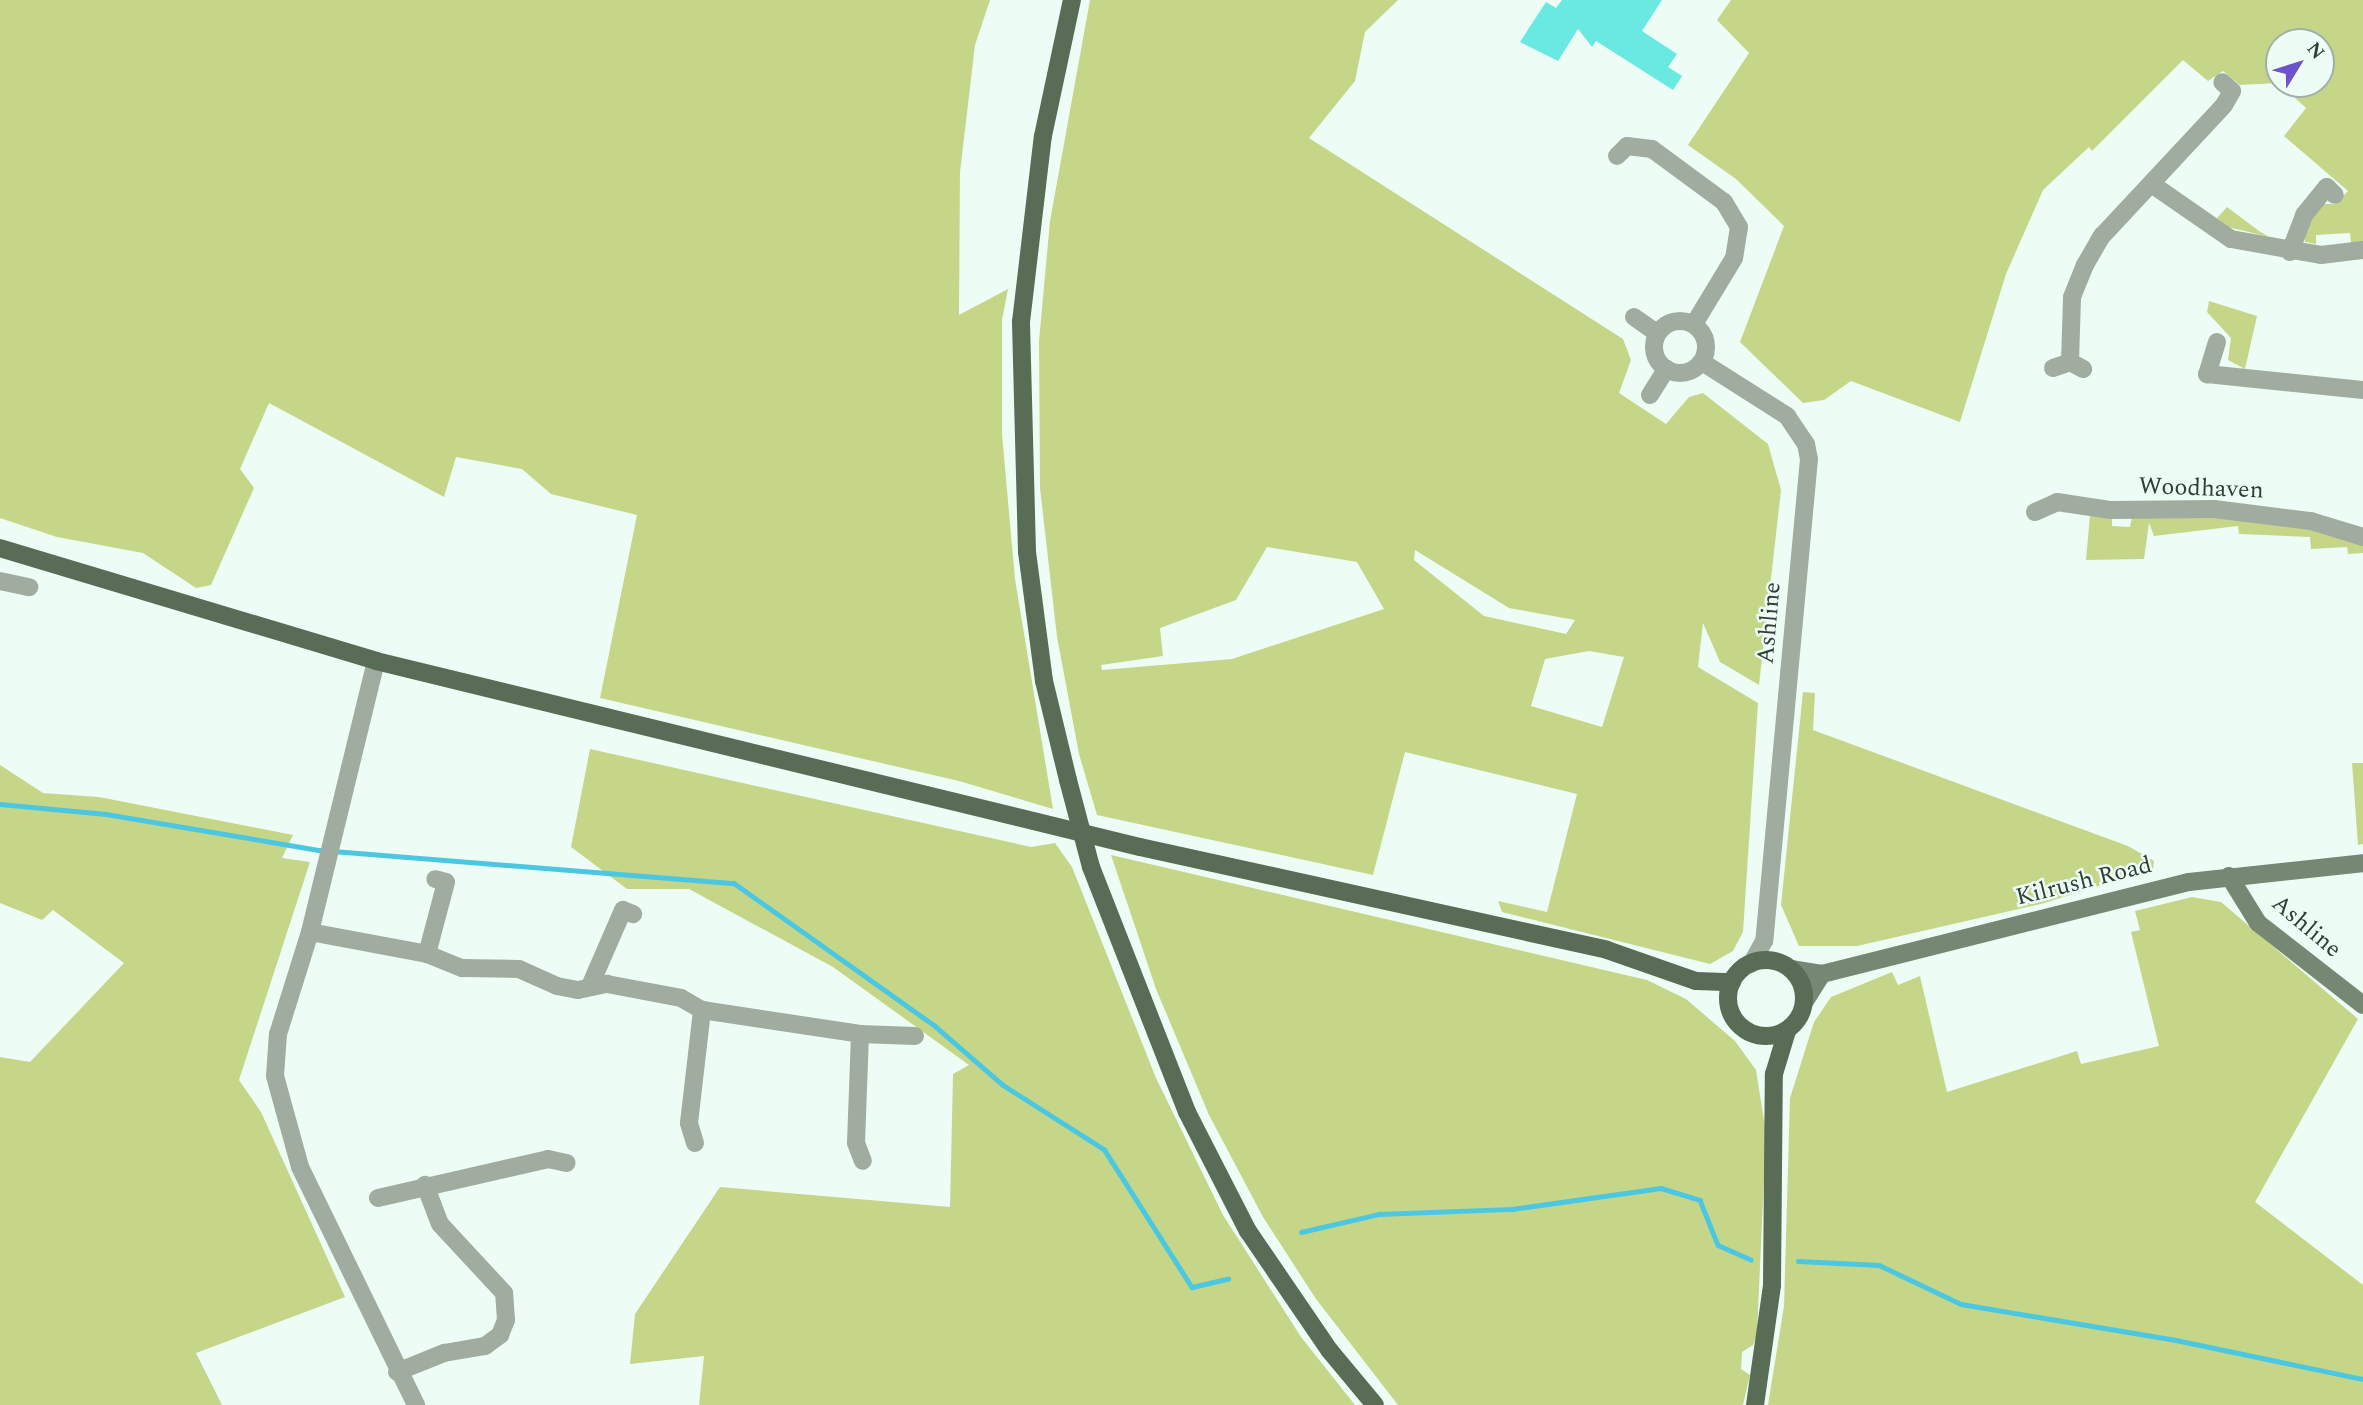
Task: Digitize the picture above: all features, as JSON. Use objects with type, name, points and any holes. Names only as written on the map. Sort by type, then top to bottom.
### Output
[{"type":"main road","points":[[1072,0],[1043,136],[1021,360],[1027,552],[1044,681],[1091,867],[1187,1112],[1248,1231],[1330,1351],[1375,1405]]},
{"type":"main road","points":[[0,548],[376,661],[1140,847],[1607,950],[1675,974],[1717,985],[1732,982],[1751,964],[1774,961],[1791,969],[1805,1001]]},
{"type":"main road","name":"Kilrush Road","points":[[1791,969],[1822,974],[2229,876],[2363,863]]},
{"type":"main road","name":"Ashline","points":[[2229,876],[2258,923],[2363,1005]]},
{"type":"main road","points":[[1675,974],[1733,1017],[1767,1052],[1774,1073]]},
{"type":"main road","points":[[1755,1405],[1772,1285],[1774,1073],[1787,1031],[1822,974]]},
{"type":"main road","points":[[1732,982],[1728,999],[1733,1017]]},
{"type":"main road","points":[[1745,1030],[1766,1037],[1787,1031]]},
{"type":"street","points":[[2068,366],[2072,298],[2085,265],[2102,236],[2153,185],[2224,105],[2232,91],[2222,82]]},
{"type":"street","points":[[1616,156],[1627,146],[1652,149],[1724,202],[1739,227],[1734,258],[1694,324]]},
{"type":"street","points":[[2153,185],[2231,239],[2290,252],[2363,250]]},
{"type":"street","points":[[2290,252],[2304,215],[2327,187],[2335,195]]},
{"type":"street","points":[[1634,317],[1657,333]]},
{"type":"street","points":[[1676,320],[1694,324],[1706,342],[1702,362],[1684,373],[1666,369],[1654,352],[1657,333],[1676,320]]},
{"type":"street","points":[[2217,342],[2207,374],[2363,390]]},
{"type":"street","name":"Ashline","points":[[1702,362],[1787,416],[1806,444],[1809,459],[1764,941],[1751,964]]},
{"type":"street","points":[[1650,395],[1666,369]]},
{"type":"street","name":"Woodhaven","points":[[2035,512],[2057,502],[2111,510],[2214,509],[2311,521],[2363,537]]},
{"type":"street","points":[[0,581],[29,587]]},
{"type":"street","points":[[376,661],[310,932],[278,1034],[275,1076],[300,1167],[397,1372],[416,1405]]},
{"type":"street","points":[[427,954],[446,882],[435,879]]},
{"type":"street","points":[[590,985],[623,910],[633,914]]},
{"type":"street","points":[[310,932],[427,954],[462,968],[519,968],[557,986],[578,990],[590,985],[681,998],[702,1010],[860,1034],[915,1035]]},
{"type":"street","points":[[1764,941],[1774,961]]},
{"type":"street","points":[[695,1143],[689,1123],[702,1010]]},
{"type":"street","points":[[860,1034],[856,1143],[863,1161]]},
{"type":"street","points":[[378,1198],[425,1185],[548,1159],[567,1163]]},
{"type":"street","points":[[397,1372],[444,1353],[485,1346],[500,1335],[506,1320],[503,1293],[440,1224],[425,1185]]},
{"type":"green space","points":[[0,0],[990,0],[975,45],[960,172],[959,315],[1008,289],[1002,320],[1002,434],[1015,579],[1053,809],[959,781],[600,698],[637,515],[551,494],[522,469],[456,457],[444,497],[269,403],[240,469],[254,488],[211,585],[196,588],[143,553],[57,537],[0,518]]},
{"type":"green space","points":[[1090,0],[1398,0],[1365,32],[1355,81],[1309,138],[1623,339],[1631,360],[1619,393],[1666,424],[1689,397],[1703,393],[1768,444],[1781,490],[1759,685],[1720,662],[1703,623],[1698,667],[1758,703],[1743,932],[1733,951],[1710,964],[1502,912],[1498,901],[1547,912],[1577,794],[1405,752],[1373,875],[1097,815],[1079,754],[1057,637],[1040,488],[1039,341],[1050,221]],"holes":[[[1267,547],[1357,562],[1384,609],[1232,659],[1102,670],[1101,665],[1163,656],[1160,628],[1236,600]],[[1415,550],[1509,608],[1575,620],[1566,634],[1484,616],[1414,560]],[[1589,651],[1624,657],[1602,727],[1531,706],[1545,659]]]},
{"type":"green space","points":[[1731,0],[2363,0],[2363,241],[2351,243],[2350,233],[2316,235],[2316,244],[2305,242],[2303,230],[2320,204],[2335,204],[2348,191],[2284,136],[2306,108],[2295,98],[2335,98],[2335,28],[2265,28],[2265,84],[2240,85],[2223,71],[2208,81],[2183,60],[2092,151],[2089,147],[2043,190],[2006,274],[1960,422],[1851,381],[1824,400],[1803,403],[1740,342],[1784,226],[1736,179],[1688,145],[1749,53],[1717,20]]},
{"type":"green space","points":[[2227,207],[2269,237],[2228,227],[2217,218]]},
{"type":"green space","points":[[2209,301],[2257,316],[2245,369],[2228,360],[2231,338],[2207,312]]},
{"type":"green space","points":[[2090,515],[2112,516],[2112,526],[2130,527],[2132,517],[2232,518],[2308,527],[2363,544],[2363,553],[2348,554],[2347,547],[2311,549],[2310,537],[2239,534],[2238,526],[2154,536],[2149,523],[2144,559],[2086,560]]},
{"type":"green space","points":[[1803,692],[1815,693],[1813,730],[2128,846],[2154,861],[2153,869],[2041,904],[1857,946],[1799,946],[1781,905]]},
{"type":"green space","points":[[590,749],[1031,847],[1055,843],[1072,867],[1156,1078],[1223,1215],[1301,1337],[1355,1405],[699,1405],[704,1356],[630,1364],[635,1314],[720,1187],[950,1207],[953,1074],[969,1065],[833,967],[689,889],[627,889],[571,847]]},
{"type":"green space","points":[[2352,763],[2363,763],[2363,844],[2358,845]]},
{"type":"green space","points":[[0,765],[43,793],[99,797],[293,835],[282,858],[310,862],[239,1080],[261,1112],[345,1297],[196,1353],[222,1405],[0,1405],[0,1057],[30,1062],[124,963],[53,910],[42,920],[0,903]]},
{"type":"green space","points":[[1111,855],[1647,980],[1686,999],[1735,1041],[1756,1070],[1766,1133],[1757,1334],[1753,1345],[1742,1352],[1741,1369],[1750,1375],[1743,1405],[1398,1405],[1316,1299],[1263,1217],[1209,1115],[1156,989]]},
{"type":"green space","points":[[2192,897],[2221,902],[2358,1019],[2255,1202],[2363,1285],[2363,1405],[1768,1405],[1784,1306],[1790,1098],[1814,1022],[1831,997],[1892,972],[1898,985],[1920,976],[1947,1092],[2077,1051],[2081,1064],[2159,1046],[2131,932],[2140,930],[2135,911]]},
{"type":"building","points":[[1562,0],[1662,0],[1642,31],[1677,54],[1668,67],[1682,76],[1673,90],[1596,41],[1592,47],[1578,29],[1558,61],[1520,42],[1546,2],[1556,8]]},
{"type":"waterway","points":[[0,804],[106,814],[324,851]]},
{"type":"waterway","points":[[333,851],[734,883],[935,1026],[1003,1085],[1104,1149],[1192,1287],[1228,1279]]},
{"type":"waterway","points":[[1301,1232],[1379,1214],[1512,1209],[1661,1188],[1700,1200],[1718,1245],[1751,1260]]},
{"type":"waterway","points":[[1798,1261],[1879,1265],[1961,1304],[2171,1339],[2363,1379]]}]
